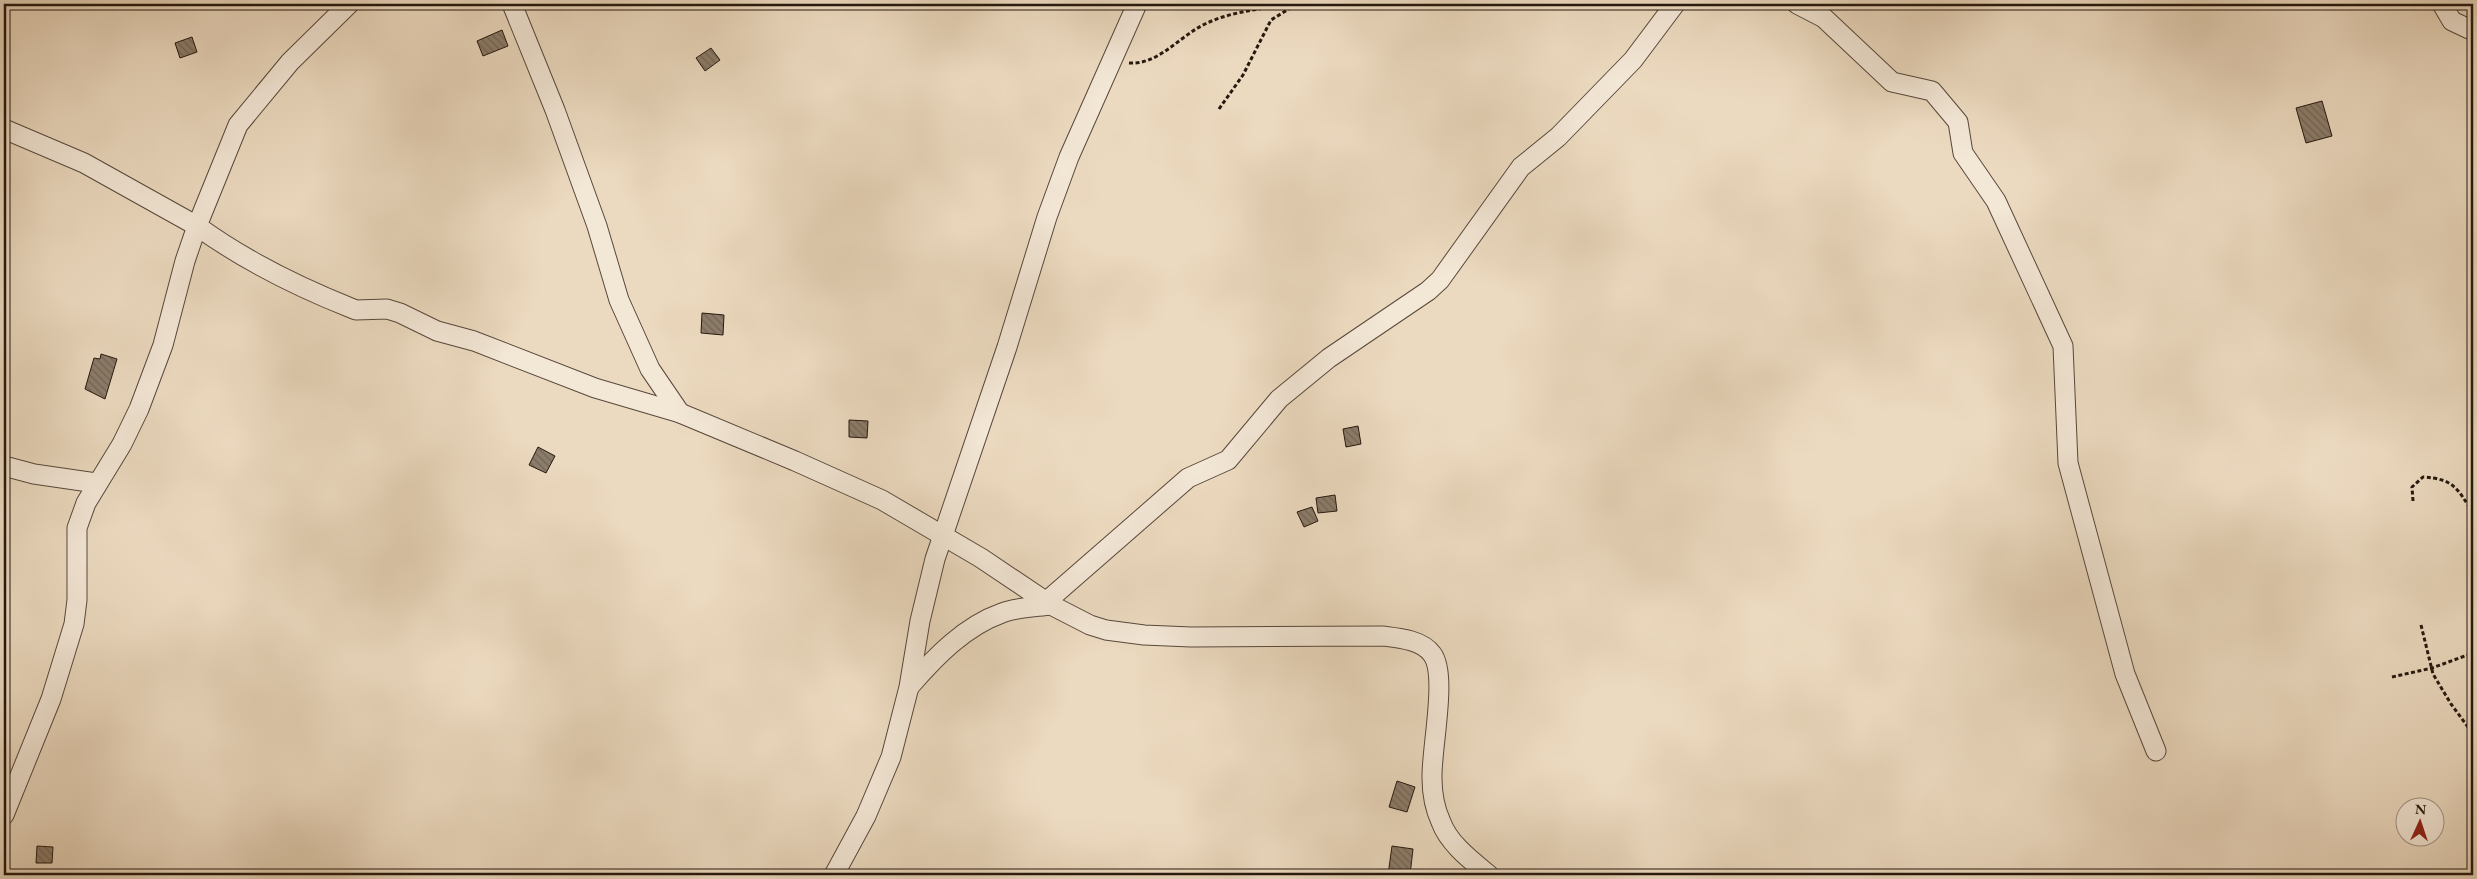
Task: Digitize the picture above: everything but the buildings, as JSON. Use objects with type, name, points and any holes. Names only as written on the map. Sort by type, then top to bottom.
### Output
[{"type":"street","points":[[4,815],[51,698],[69,642],[77,600],[77,528],[96,483],[122,444],[146,391],[163,345],[197,226],[238,125],[290,62],[349,4]]},
{"type":"street","points":[[512,4],[555,110],[597,226],[619,300],[650,369],[680,413]]},
{"type":"street","points":[[834,875],[880,786],[899,731],[920,622],[943,534],[973,451],[1047,217],[1068,157],[1137,4]]},
{"type":"street","points":[[909,687],[943,651],[985,621],[1002,613],[1049,603],[1188,478],[1228,460],[1279,399],[1329,358],[1428,291],[1440,280],[1521,166],[1558,137],[1633,60],[1675,4]]},
{"type":"street","points":[[1796,4],[1824,18],[1892,82],[1932,91],[1958,122],[1963,153],[1996,201],[2064,346],[2068,463],[2125,674],[2156,751]]},
{"type":"street","points":[[2442,4],[2452,21],[2469,29],[2473,28]]},
{"type":"street","points":[[4,129],[84,163],[197,226],[254,264],[301,287],[351,308],[356,310],[387,309],[400,313],[437,331],[474,341],[594,388],[680,413],[835,478],[882,500],[943,534],[1049,603],[1090,625],[1106,630],[1144,635],[1242,638],[1374,636],[1404,639],[1418,644],[1432,653],[1439,674],[1432,778],[1441,823],[1455,844],[1489,875]]},
{"type":"street","points":[[4,466],[34,474],[96,483]]},
{"type":"path","points":[[1112,61],[1142,64],[1197,28],[1229,15],[1292,4]]},
{"type":"path","points":[[1219,109],[1243,75],[1271,20],[1297,4]]},
{"type":"path","points":[[2413,501],[2412,487],[2423,478],[2443,478],[2460,492],[2473,513]]},
{"type":"path","points":[[2421,625],[2432,668],[2451,704],[2473,734]]},
{"type":"path","points":[[2392,677],[2432,668],[2473,653]]}]
